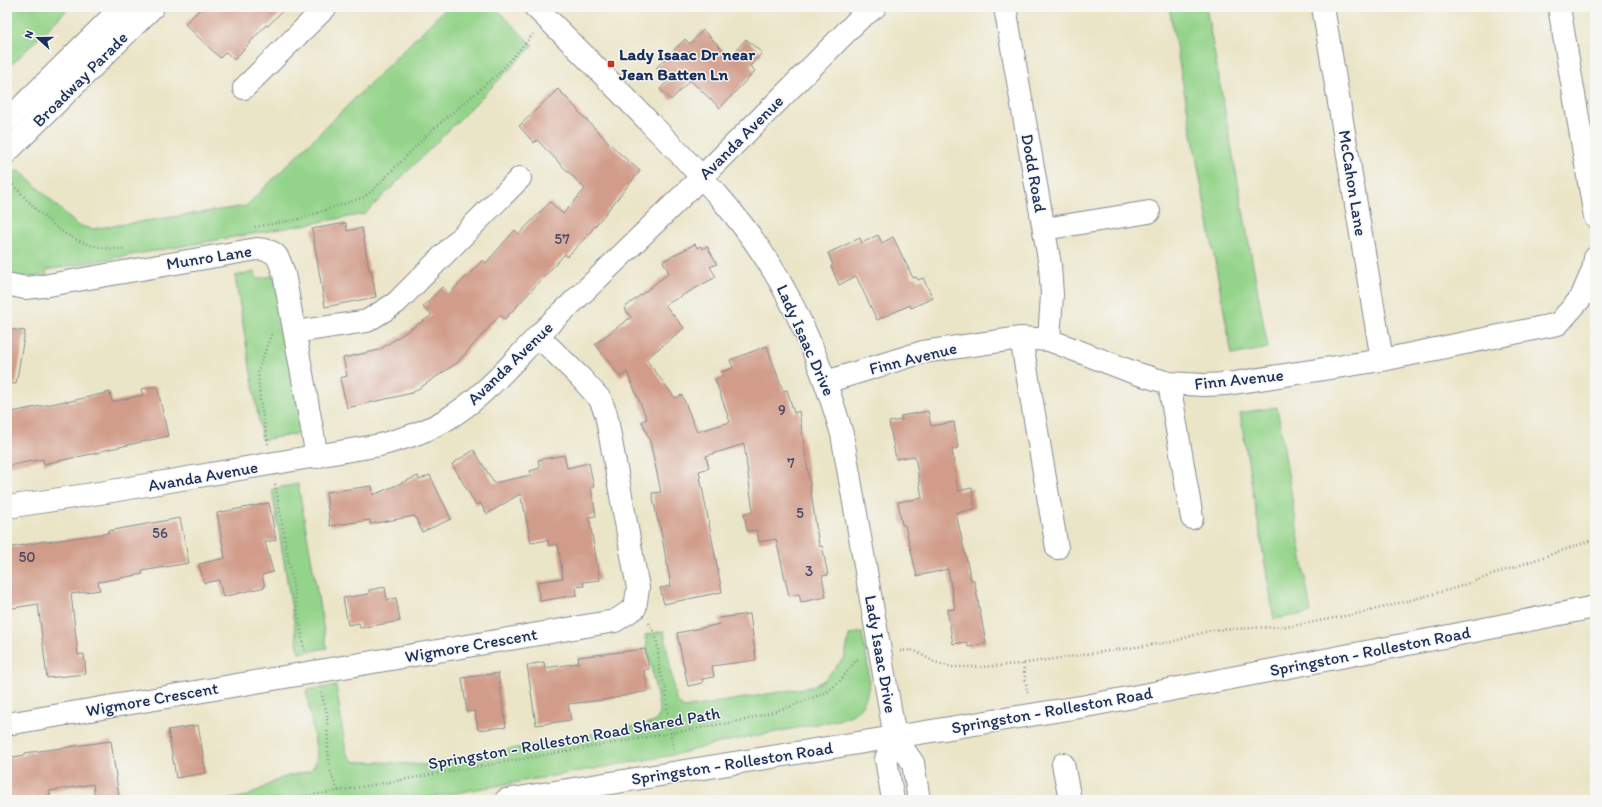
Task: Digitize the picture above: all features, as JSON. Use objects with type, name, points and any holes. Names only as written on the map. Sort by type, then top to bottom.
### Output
[{"type":"street","name":"Broadway Parade","points":[[7,121],[122,7]]},
{"type":"street","name":"Broadway Parade","points":[[7,152],[153,7]]},
{"type":"street","points":[[244,88],[326,7]]},
{"type":"street","name":"Avanda Avenue","points":[[7,507],[317,457],[380,445],[407,438],[452,417],[495,382],[538,336],[702,176],[858,20],[875,7]]},
{"type":"street","name":"Dodd Road","points":[[1005,7],[1050,265],[1052,295],[1049,340]]},
{"type":"street","name":"McCahon Lane","points":[[1323,7],[1382,360]]},
{"type":"street","points":[[1559,7],[1595,217]]},
{"type":"street","name":"Lady Isaac Drive","points":[[542,13],[702,176],[741,222],[778,279],[808,337],[826,382],[842,434],[849,467],[895,737]]},
{"type":"street","points":[[295,332],[366,321],[396,303],[520,178]]},
{"type":"street","points":[[1044,229],[1149,212]]},
{"type":"street","name":"Munro Lane","points":[[7,284],[25,288],[42,286],[240,251],[266,249],[274,252],[280,261],[284,274],[317,457]]},
{"type":"street","name":"Finn Avenue","points":[[826,382],[923,352],[1021,338],[1049,340],[1135,373],[1169,383],[1203,385],[1227,384],[1382,360],[1558,324],[1581,298],[1594,270],[1595,258]]},
{"type":"street","name":"Wigmore Crescent","points":[[7,724],[615,621],[635,608],[638,588],[606,414],[600,399],[538,336]]},
{"type":"street","points":[[1021,338],[1057,548]]},
{"type":"street","points":[[1169,383],[1192,518]]},
{"type":"street","name":"Springston - Rolleston Road","points":[[506,800],[1086,706],[1595,607]]},
{"type":"street","points":[[893,800],[886,759],[895,737]]},
{"type":"street","points":[[895,737],[913,763],[919,800]]},
{"type":"street","points":[[1063,764],[1070,800]]},
{"type":"path","points":[[253,227],[299,219],[364,197],[372,191],[430,132],[499,72],[530,38],[542,13]]},
{"type":"path","points":[[7,179],[52,224],[67,236],[100,248],[129,248]]},
{"type":"path","points":[[910,650],[920,653],[934,662],[952,667],[981,667],[1023,664],[1171,642],[1212,630],[1294,626],[1366,612],[1452,589],[1595,539]]},
{"type":"path","points":[[648,623],[653,629],[658,647],[658,669],[666,690],[670,733],[675,756]]},
{"type":"path","name":"Springston - Rolleston Road Shared Path","points":[[279,800],[745,720],[795,705],[827,692],[835,687],[856,660]]},
{"type":"path","points":[[1023,664],[1029,697]]},
{"type":"green space","points":[[7,7],[70,7],[7,69]]},
{"type":"green space","points":[[447,7],[495,7],[533,46],[365,214],[46,270],[47,276],[7,277],[7,180],[18,169],[77,225],[92,229],[246,206]]},
{"type":"green space","points":[[1169,7],[1206,7],[1268,348],[1232,355]]},
{"type":"green space","points":[[255,272],[257,279],[276,275],[303,433],[262,440],[235,276]]},
{"type":"green space","points":[[1277,407],[1311,613],[1274,619],[1240,413]]},
{"type":"green space","points":[[298,484],[327,648],[299,653],[272,489]]},
{"type":"green space","points":[[664,631],[676,701],[684,708],[810,687],[823,681],[845,657],[849,635],[862,632],[869,676],[866,697],[861,706],[853,714],[838,720],[719,743],[673,755],[415,800],[225,800],[248,796],[281,778],[309,771],[315,765],[317,755],[306,690],[336,686],[346,752],[353,761],[360,762],[425,765],[652,723],[657,720],[660,712],[645,635]]},
{"type":"building","points":[[202,7],[286,7],[268,26],[266,25],[234,60],[226,52],[220,58],[185,24]]},
{"type":"building","points":[[703,30],[730,57],[746,39],[762,53],[750,66],[755,71],[720,108],[690,80],[671,100],[660,89],[669,80],[656,68],[685,39],[690,44]]},
{"type":"building","points":[[558,89],[618,152],[640,171],[587,236],[567,257],[565,254],[505,319],[500,315],[457,363],[412,393],[347,408],[340,378],[347,376],[343,358],[379,350],[432,315],[423,307],[442,287],[449,294],[483,260],[486,263],[515,230],[519,234],[550,202],[563,214],[585,189],[537,140],[534,143],[519,126]]},
{"type":"building","points":[[346,223],[347,231],[362,228],[369,270],[371,270],[376,297],[325,307],[312,229]]},
{"type":"building","points":[[878,235],[882,243],[893,237],[913,278],[916,277],[918,280],[923,278],[933,298],[911,308],[910,305],[877,320],[856,276],[839,285],[831,266],[833,265],[828,253],[860,238],[862,243]]},
{"type":"building","points":[[695,244],[697,248],[701,246],[703,249],[707,246],[717,264],[710,267],[716,277],[665,305],[684,328],[646,359],[675,398],[682,395],[697,432],[730,422],[715,379],[723,377],[721,372],[733,368],[730,360],[767,346],[783,391],[787,390],[794,413],[799,411],[819,546],[822,546],[828,575],[822,576],[826,597],[801,602],[799,594],[789,596],[776,539],[759,542],[757,530],[747,531],[744,513],[753,512],[744,444],[706,456],[709,468],[699,471],[722,592],[664,604],[660,588],[671,586],[659,521],[658,522],[652,493],[661,492],[650,441],[642,421],[647,419],[627,372],[620,377],[595,344],[631,317],[624,308],[669,273],[663,261]]},
{"type":"building","points":[[7,329],[25,331],[16,384],[7,383]]},
{"type":"building","points":[[157,386],[168,436],[44,464],[43,459],[7,466],[7,413],[67,402],[110,392],[112,402],[143,395],[141,389]]},
{"type":"building","points":[[928,411],[931,426],[954,422],[958,448],[952,449],[958,491],[972,488],[975,509],[956,513],[971,580],[974,580],[986,643],[968,647],[967,642],[953,644],[947,610],[955,609],[948,569],[917,576],[905,525],[902,525],[898,502],[922,498],[915,456],[896,459],[889,422],[902,420],[901,416]]},
{"type":"building","points":[[474,450],[494,483],[531,475],[530,471],[540,468],[538,460],[564,455],[567,468],[589,463],[594,487],[591,488],[596,516],[589,517],[600,580],[583,582],[584,586],[576,587],[577,595],[540,601],[537,582],[563,578],[558,544],[549,546],[548,540],[531,543],[520,494],[487,514],[480,503],[476,505],[452,464]]},
{"type":"building","points":[[430,475],[451,519],[422,532],[415,516],[370,524],[370,520],[330,526],[326,492],[372,486],[373,495],[418,476],[419,480]]},
{"type":"building","points":[[269,503],[276,540],[265,542],[273,572],[262,575],[265,587],[223,597],[219,580],[204,583],[199,564],[225,558],[217,513]]},
{"type":"building","points":[[180,518],[189,563],[142,571],[143,574],[98,582],[100,590],[71,594],[78,655],[84,654],[86,674],[47,678],[38,604],[7,609],[7,548],[108,533],[108,531]]},
{"type":"building","points":[[385,587],[387,600],[396,598],[400,621],[360,628],[359,623],[348,625],[343,598],[369,594],[369,590]]},
{"type":"building","points":[[750,614],[756,660],[712,666],[714,677],[702,679],[703,683],[688,686],[677,633],[720,624],[719,618]]},
{"type":"building","points":[[645,649],[649,669],[644,670],[648,691],[604,700],[568,704],[571,720],[536,725],[527,665],[544,662],[545,668],[579,663],[578,657]]},
{"type":"building","points":[[498,673],[506,727],[478,730],[475,711],[467,712],[462,678]]},
{"type":"building","points":[[198,725],[206,773],[176,778],[168,730]]},
{"type":"building","points":[[111,741],[119,797],[95,800],[93,784],[49,791],[50,795],[22,800],[7,800],[7,758],[25,755],[25,753]]},
{"type":"place","name":"Lady Isaac Dr near Jean Batten Ln","points":[[611,64]]}]
